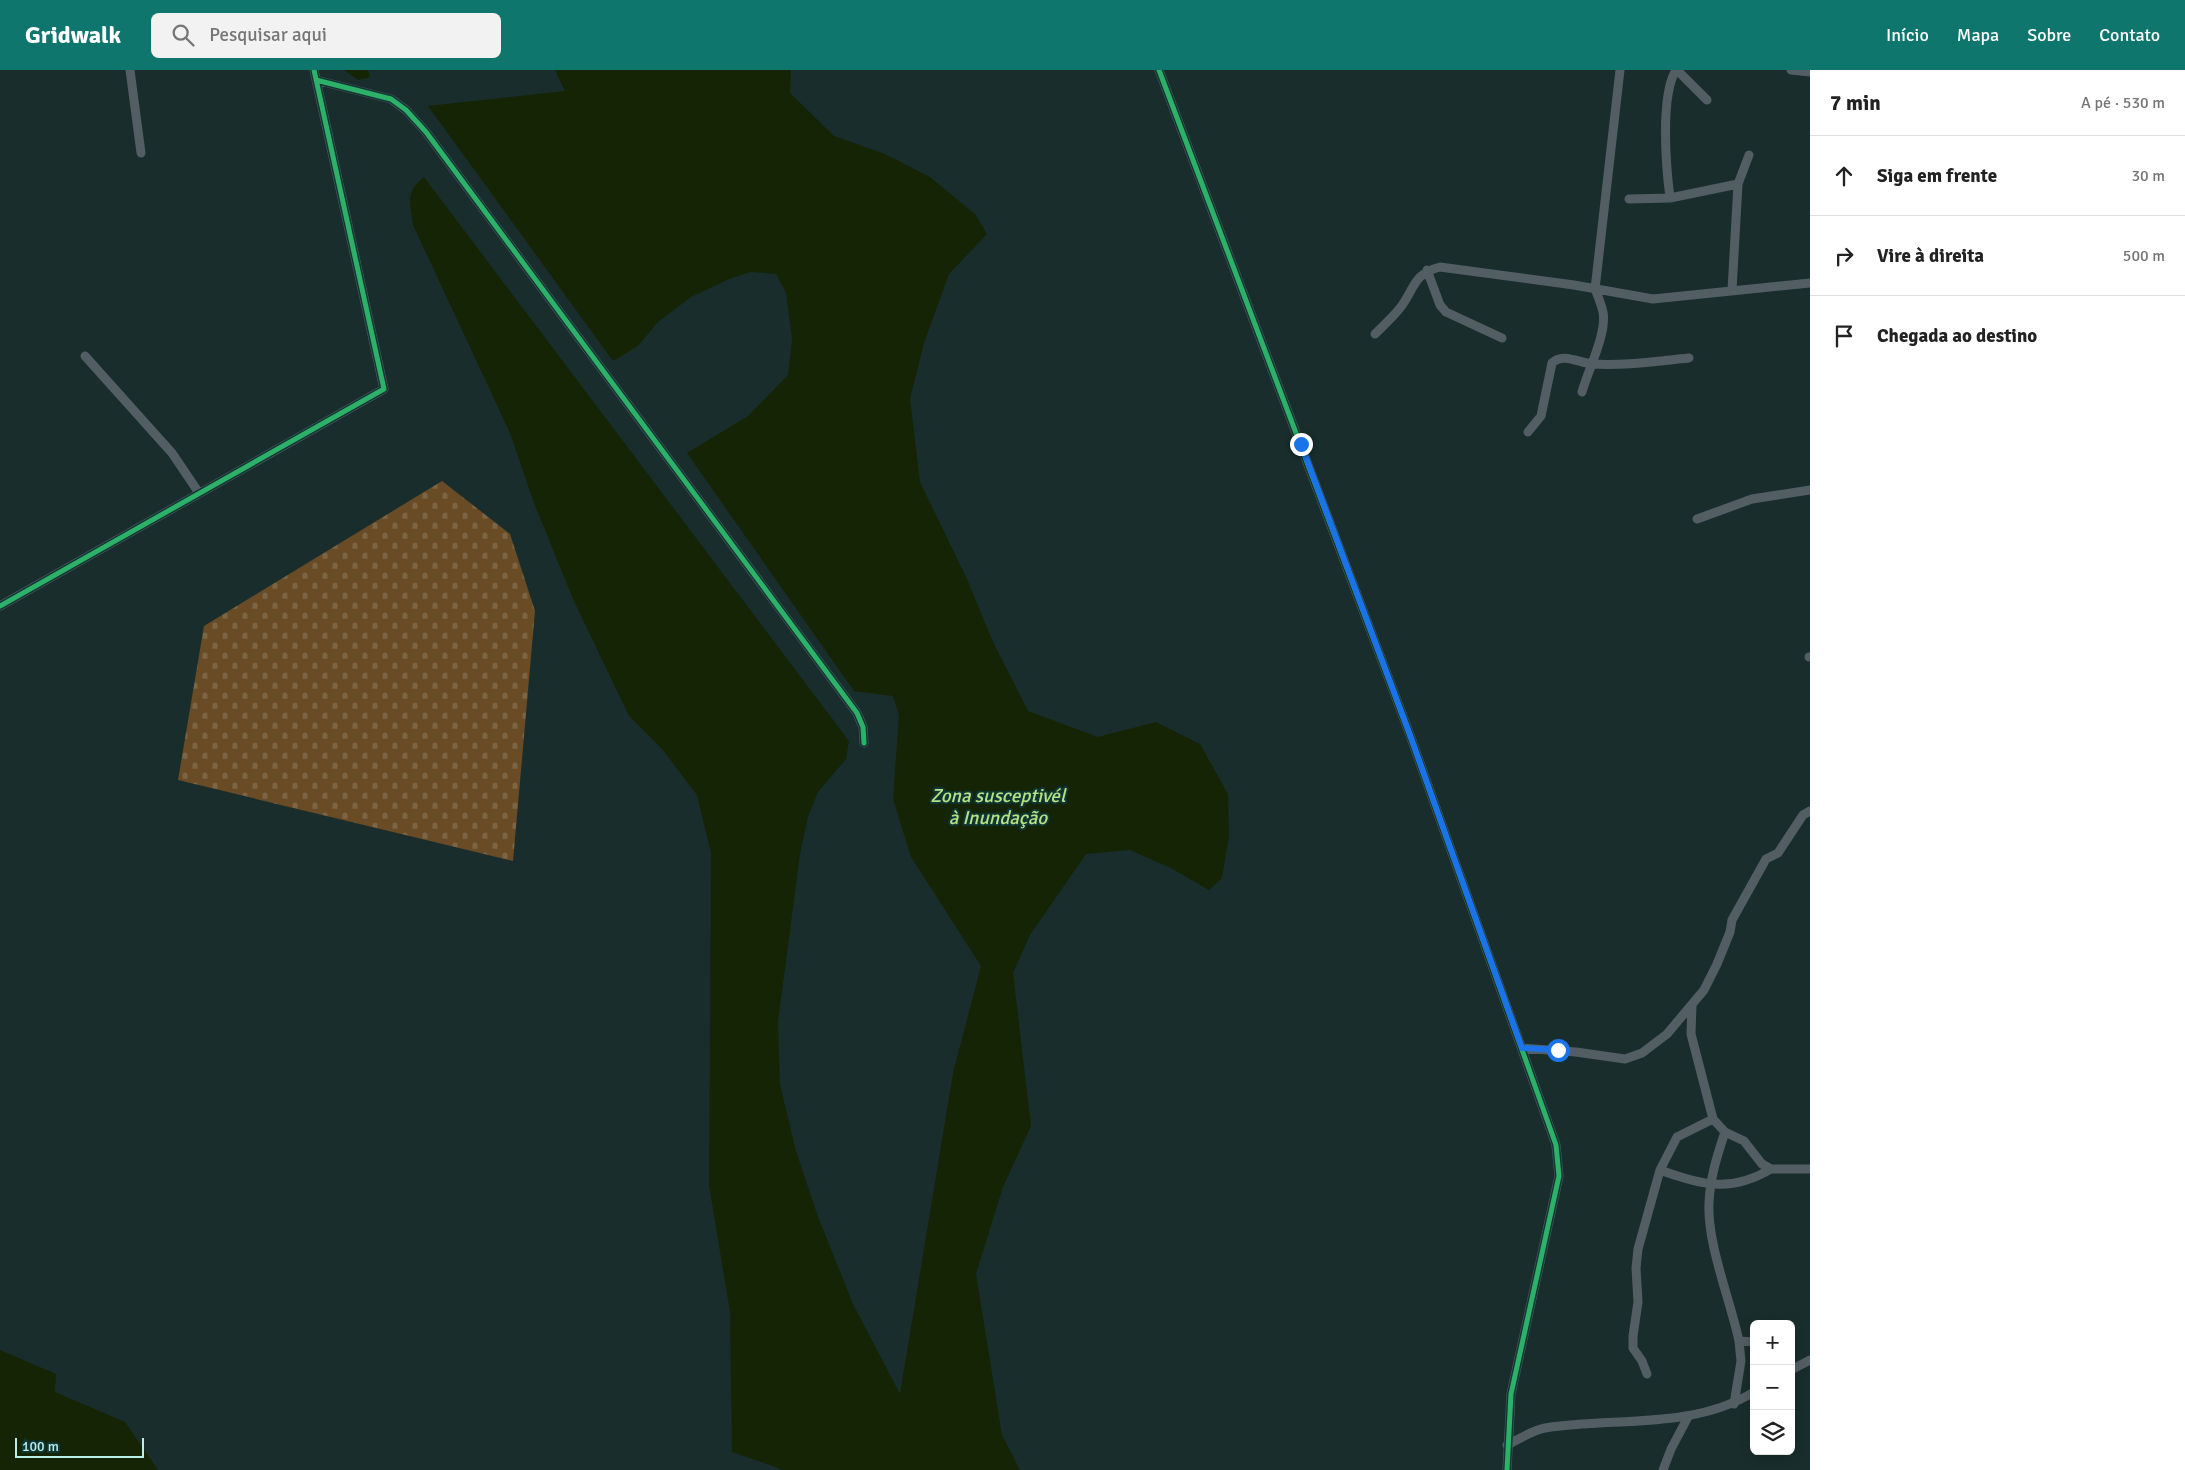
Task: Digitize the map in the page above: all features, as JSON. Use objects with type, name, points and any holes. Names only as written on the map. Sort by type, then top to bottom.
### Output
[{"type":"street","points":[[130,70],[141,153]]},
{"type":"street","points":[[0,606],[384,389],[314,70]]},
{"type":"street","points":[[1158,70],[1410,735],[1556,1145],[1559,1176],[1511,1394],[1507,1470]]},
{"type":"street","points":[[1582,392],[1590,364],[1601,340],[1603,313],[1595,289],[1620,70]]},
{"type":"street","points":[[1670,198],[1666,138],[1669,85],[1676,70],[1707,100]]},
{"type":"street","points":[[1791,70],[1810,72]]},
{"type":"street","points":[[316,80],[391,99],[406,110],[426,132],[857,713],[863,727],[864,743]]},
{"type":"street","points":[[1732,290],[1738,184],[1749,156]]},
{"type":"street","points":[[1629,199],[1670,198],[1738,184]]},
{"type":"street","points":[[1375,334],[1400,308],[1419,276],[1427,270],[1440,267],[1653,299],[1810,284]]},
{"type":"street","points":[[1427,270],[1440,305],[1446,312],[1502,338]]},
{"type":"street","points":[[85,356],[172,453],[199,493]]},
{"type":"street","points":[[1528,432],[1541,416],[1552,363],[1562,358],[1590,364],[1624,364],[1689,358]]},
{"type":"street","points":[[1698,519],[1752,499],[1810,490]]},
{"type":"street","points":[[1522,1048],[1576,1052],[1625,1059],[1642,1053],[1667,1034],[1692,1005],[1717,964],[1730,932],[1732,920],[1766,859],[1778,853],[1803,815],[1810,811]]},
{"type":"street","points":[[1692,1005],[1691,1034],[1717,1126],[1744,1141],[1762,1164],[1771,1169],[1810,1169]]},
{"type":"street","points":[[1646,1374],[1642,1360],[1633,1348],[1638,1302],[1636,1268],[1638,1250],[1660,1170],[1676,1137],[1714,1119]]},
{"type":"street","points":[[1725,1132],[1712,1172],[1709,1205],[1714,1248],[1739,1341],[1742,1361],[1734,1404]]},
{"type":"street","points":[[1660,1170],[1694,1183],[1711,1186],[1758,1177],[1771,1169]]},
{"type":"street","points":[[1739,1341],[1750,1342]]},
{"type":"street","points":[[1795,1366],[1810,1360]]},
{"type":"street","points":[[1507,1445],[1544,1428],[1688,1417],[1734,1404],[1750,1394]]},
{"type":"street","points":[[1663,1470],[1688,1417]]},
{"type":"green space","points":[[442,481],[510,534],[535,611],[513,861],[178,780],[204,626]]},
{"type":"water","points":[[344,70],[368,70],[370,77],[358,80]]},
{"type":"water","name":"Zona susceptivél à Inundação","points":[[555,70],[791,70],[790,93],[834,136],[885,154],[930,177],[975,214],[987,234],[949,274],[924,343],[910,399],[920,482],[967,579],[993,642],[1028,711],[1098,737],[1156,722],[1200,744],[1228,794],[1229,836],[1222,878],[1209,890],[1171,868],[1130,850],[1086,854],[1030,935],[1013,973],[1031,1126],[1003,1187],[976,1274],[1002,1435],[1020,1470],[784,1470],[732,1452],[730,1312],[709,1185],[711,853],[697,795],[662,749],[629,716],[573,599],[534,503],[510,433],[413,225],[410,204],[411,193],[418,182],[424,177],[849,741],[846,759],[818,792],[808,816],[800,854],[778,1022],[780,1085],[796,1151],[818,1217],[853,1304],[900,1394],[953,1073],[981,966],[911,857],[893,799],[899,716],[893,696],[854,691],[687,453],[748,416],[788,375],[792,339],[786,293],[776,274],[750,272],[727,280],[691,297],[658,322],[638,346],[613,361],[428,106],[565,91]]},
{"type":"water","points":[[0,1350],[56,1374],[55,1392],[125,1422],[158,1470],[0,1470]]},
{"type":"cycle path","points":[[0,606],[384,389],[314,70]]},
{"type":"cycle path","points":[[1159,70],[1410,735],[1556,1145],[1559,1176],[1511,1394],[1507,1470]]},
{"type":"cycle path","points":[[316,80],[391,99],[406,110],[426,132],[857,713],[863,727],[864,743]]},
{"type":"route","points":[[1301,444],[1410,735],[1522,1048],[1558,1050]]}]
